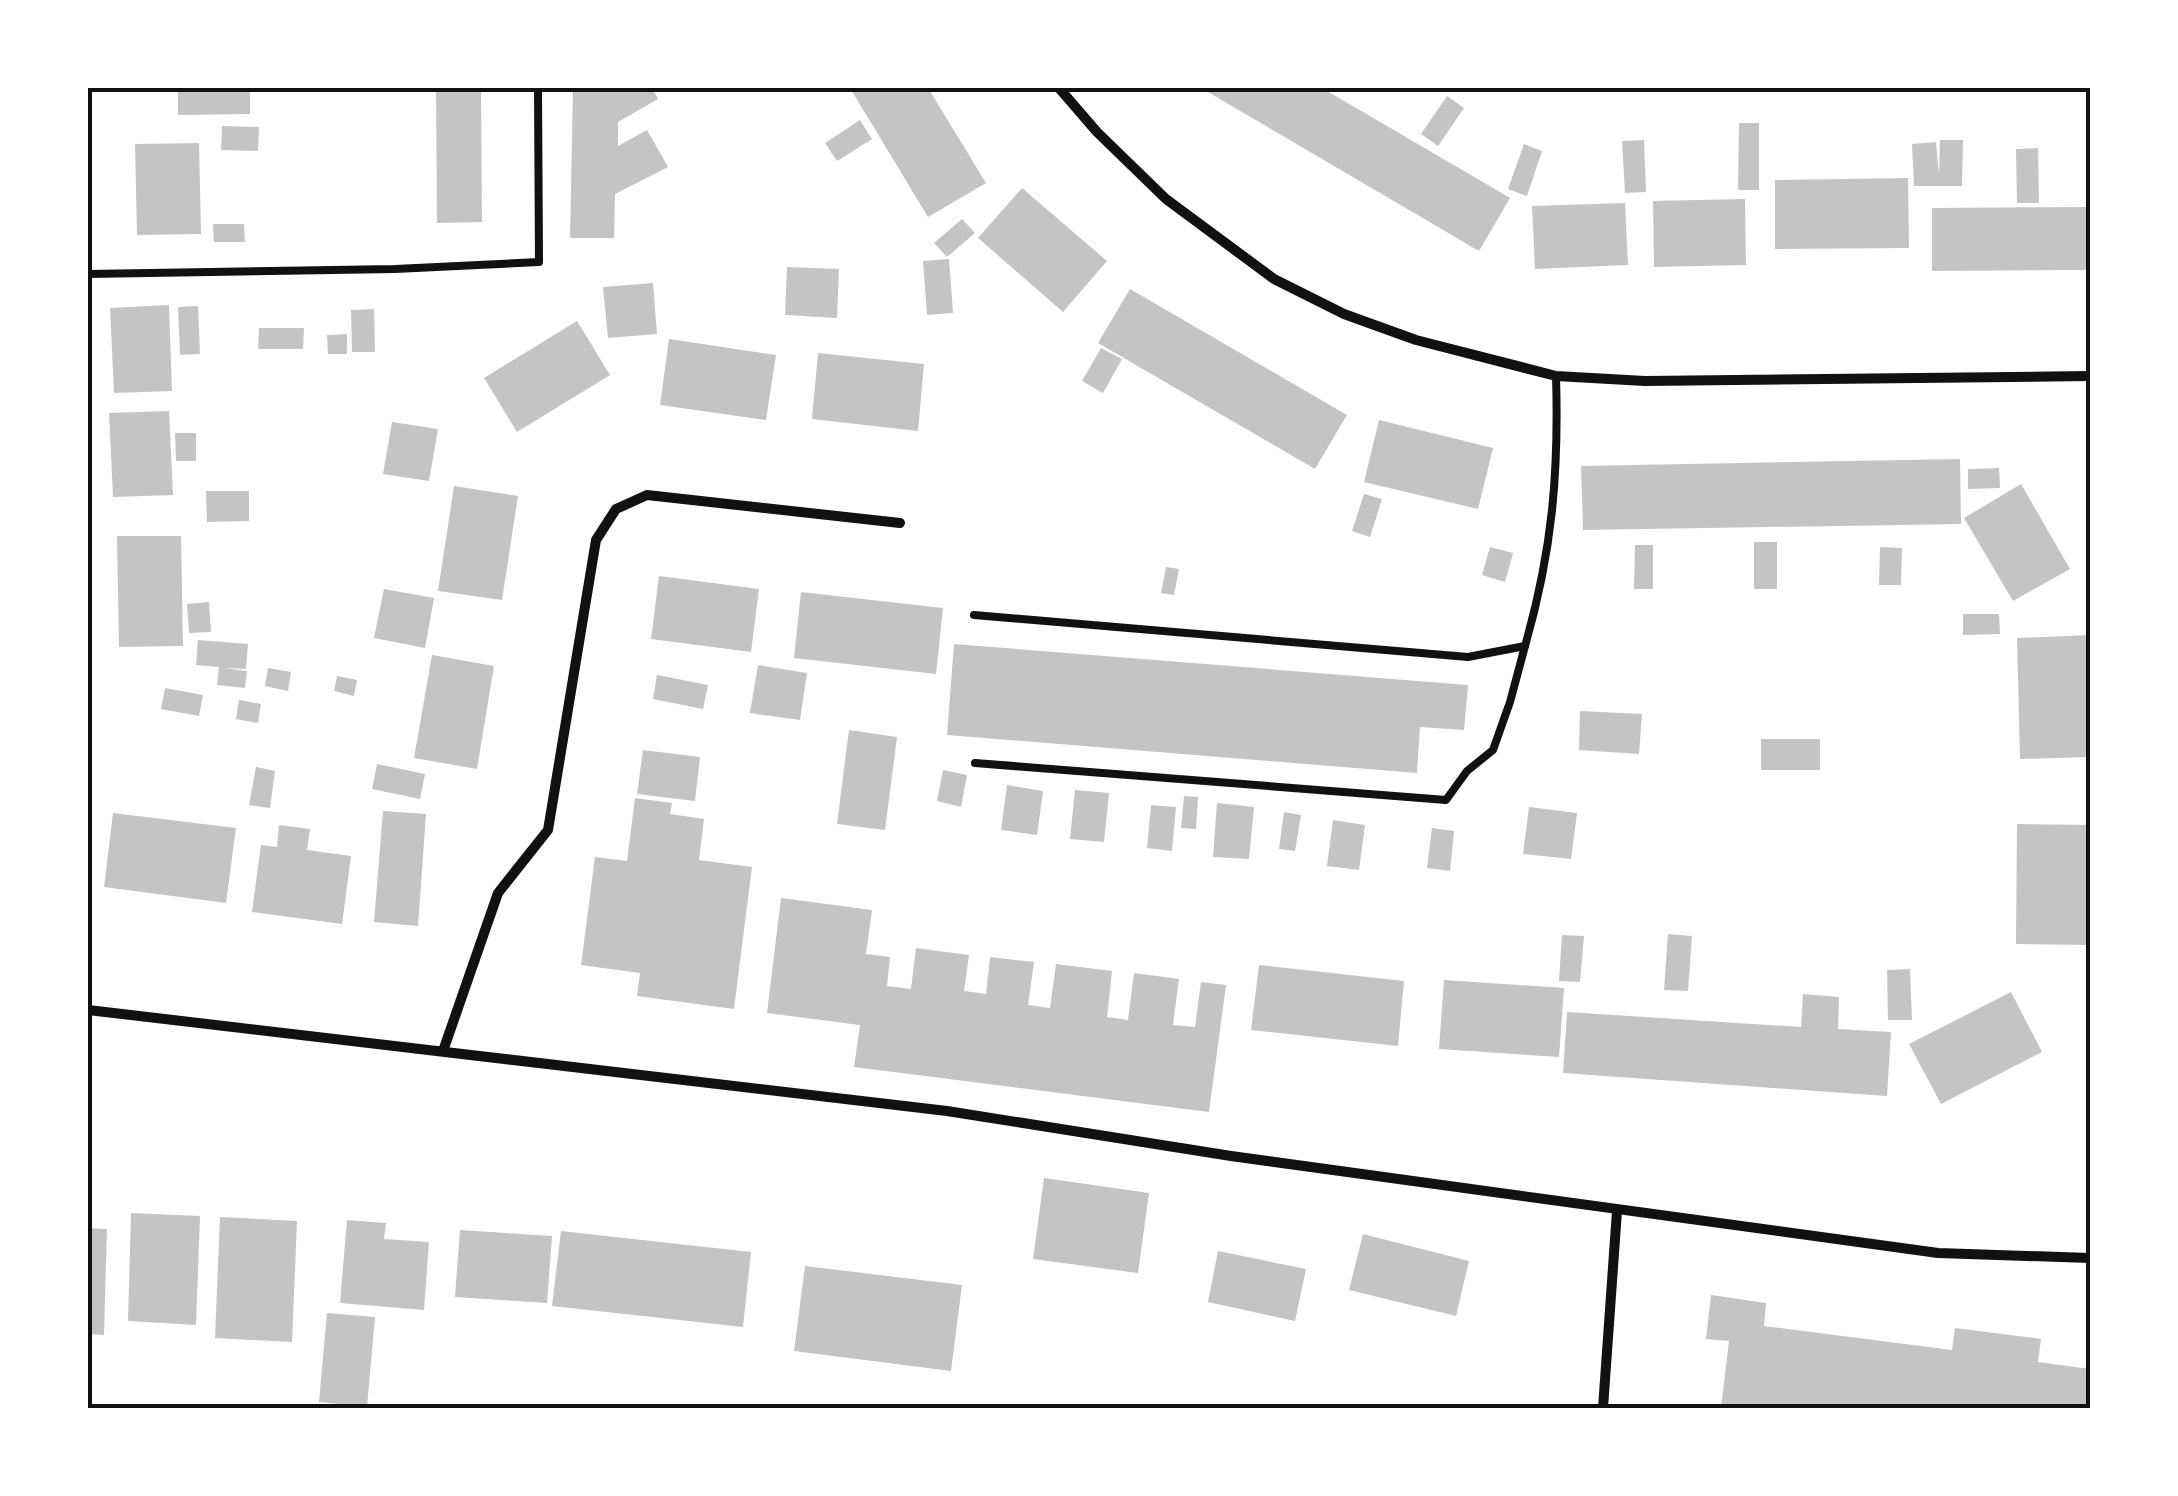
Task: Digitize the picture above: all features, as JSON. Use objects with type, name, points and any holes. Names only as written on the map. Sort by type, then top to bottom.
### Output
[{"type":"street","points":[[1059,88],[1097,132],[1166,198],[1274,279],[1344,314],[1416,340],[1556,376],[1664,381],[2090,376]]},
{"type":"street","points":[[443,1051],[498,892],[548,830],[596,540],[616,509],[647,495],[900,522]]},
{"type":"street","points":[[88,1010],[947,1110],[1231,1156],[1938,1253],[2090,1258]]},
{"type":"street","points":[[1604,1408],[1616,1210]]},
{"type":"lane","points":[[88,274],[395,270],[538,262],[538,88]]},
{"type":"lane","points":[[975,763],[1446,800],[1467,770],[1493,750],[1510,702],[1543,576],[1554,507],[1556,376]]},
{"type":"lane","points":[[974,615],[1468,657],[1524,646]]},
{"type":"building","points":[[178,88],[250,88],[250,114],[178,115]]},
{"type":"building","points":[[436,88],[481,88],[482,222],[437,223]]},
{"type":"building","points":[[573,88],[652,88],[658,99],[618,122],[618,146],[647,130],[668,167],[615,194],[614,238],[570,238]]},
{"type":"building","points":[[850,88],[928,88],[986,183],[928,217]]},
{"type":"building","points":[[1210,88],[1322,88],[1510,198],[1479,251],[1208,92]]},
{"type":"building","points":[[1447,96],[1464,108],[1438,146],[1421,134]]},
{"type":"building","points":[[860,120],[872,139],[837,161],[825,143]]},
{"type":"building","points":[[1739,123],[1759,123],[1759,190],[1738,190]]},
{"type":"building","points":[[222,126],[259,127],[258,151],[221,150]]},
{"type":"building","points":[[1644,140],[1646,192],[1625,193],[1622,141]]},
{"type":"building","points":[[1940,140],[1963,140],[1962,186],[1914,186],[1912,144],[1936,142],[1939,175]]},
{"type":"building","points":[[199,143],[201,234],[137,235],[135,144]]},
{"type":"building","points":[[1524,144],[1542,151],[1527,196],[1508,189]]},
{"type":"building","points":[[2038,148],[2039,203],[2017,203],[2016,149]]},
{"type":"building","points":[[1908,178],[1909,248],[1775,249],[1775,180]]},
{"type":"building","points":[[1022,188],[1107,261],[1063,312],[978,238]]},
{"type":"building","points":[[1745,199],[1746,265],[1654,267],[1653,201]]},
{"type":"building","points":[[1625,203],[1628,265],[1535,269],[1532,206]]},
{"type":"building","points":[[2090,207],[2090,270],[1932,271],[1932,208]]},
{"type":"building","points":[[962,219],[975,233],[947,257],[934,243]]},
{"type":"building","points":[[213,224],[244,224],[245,242],[214,242]]},
{"type":"building","points":[[949,259],[953,313],[927,315],[923,261]]},
{"type":"building","points":[[787,267],[839,269],[837,318],[785,315]]},
{"type":"building","points":[[653,283],[657,334],[608,338],[603,287]]},
{"type":"building","points":[[1130,289],[1347,415],[1315,469],[1098,343]]},
{"type":"building","points":[[169,305],[172,391],[114,393],[110,308]]},
{"type":"building","points":[[198,306],[200,354],[180,355],[178,307]]},
{"type":"building","points":[[374,309],[375,352],[352,352],[351,310]]},
{"type":"building","points":[[577,321],[610,375],[517,432],[484,378]]},
{"type":"building","points":[[259,328],[304,328],[303,349],[258,349]]},
{"type":"building","points":[[347,334],[347,354],[328,354],[327,335]]},
{"type":"building","points":[[669,339],[776,355],[766,420],[660,405]]},
{"type":"building","points":[[1101,348],[1122,359],[1103,393],[1082,381]]},
{"type":"building","points":[[818,353],[924,364],[918,431],[812,419]]},
{"type":"building","points":[[169,411],[173,495],[113,497],[109,413]]},
{"type":"building","points":[[1379,420],[1493,448],[1478,509],[1364,482]]},
{"type":"building","points":[[392,422],[438,429],[429,481],[383,474]]},
{"type":"building","points":[[175,433],[196,433],[196,461],[176,461]]},
{"type":"building","points":[[1960,459],[1961,524],[1583,530],[1581,466]]},
{"type":"building","points":[[1999,468],[2000,488],[1968,489],[1968,469]]},
{"type":"building","points":[[2021,484],[2070,569],[2013,601],[1964,518]]},
{"type":"building","points":[[454,486],[518,496],[502,600],[438,591]]},
{"type":"building","points":[[206,491],[249,491],[249,521],[207,522]]},
{"type":"building","points":[[1364,494],[1382,499],[1370,537],[1352,531]]},
{"type":"building","points":[[117,536],[181,536],[183,646],[119,647]]},
{"type":"building","points":[[1754,542],[1777,542],[1777,589],[1754,589]]},
{"type":"building","points":[[1635,545],[1653,545],[1653,589],[1634,589]]},
{"type":"building","points":[[1490,547],[1513,553],[1505,582],[1482,575]]},
{"type":"building","points":[[1880,547],[1902,548],[1901,585],[1879,585]]},
{"type":"building","points":[[1166,567],[1179,569],[1174,595],[1161,593]]},
{"type":"building","points":[[659,576],[759,589],[751,652],[651,639]]},
{"type":"building","points":[[384,589],[434,598],[425,648],[374,638]]},
{"type":"building","points":[[801,592],[943,608],[936,674],[794,658]]},
{"type":"building","points":[[209,602],[211,632],[189,633],[187,604]]},
{"type":"building","points":[[1963,614],[1999,614],[2000,634],[1963,635]]},
{"type":"building","points":[[2090,635],[2090,757],[2020,759],[2017,638]]},
{"type":"building","points":[[198,640],[248,644],[246,669],[223,668],[247,671],[245,688],[217,685],[219,667],[196,665]]},
{"type":"building","points":[[954,644],[1468,685],[1464,730],[1420,727],[1417,773],[947,735]]},
{"type":"building","points":[[432,655],[494,666],[477,769],[414,758]]},
{"type":"building","points":[[758,665],[807,673],[800,720],[750,713]]},
{"type":"building","points":[[268,668],[291,672],[288,691],[265,686]]},
{"type":"building","points":[[657,675],[708,685],[703,709],[653,699]]},
{"type":"building","points":[[337,676],[357,680],[354,696],[334,691]]},
{"type":"building","points":[[165,688],[203,695],[199,716],[161,709]]},
{"type":"building","points":[[239,700],[261,704],[258,723],[236,719]]},
{"type":"building","points":[[1580,711],[1642,714],[1639,754],[1579,750]]},
{"type":"building","points":[[849,730],[897,737],[885,830],[837,824]]},
{"type":"building","points":[[1761,739],[1820,739],[1820,770],[1761,770]]},
{"type":"building","points":[[643,750],[700,757],[695,801],[637,794]]},
{"type":"building","points":[[377,764],[425,774],[420,799],[372,789]]},
{"type":"building","points":[[256,767],[275,771],[270,808],[249,805]]},
{"type":"building","points":[[943,770],[967,775],[961,807],[937,801]]},
{"type":"building","points":[[1007,785],[1043,791],[1037,835],[1001,830]]},
{"type":"building","points":[[1075,790],[1109,793],[1104,842],[1070,839]]},
{"type":"building","points":[[1184,796],[1198,797],[1196,829],[1181,828]]},
{"type":"building","points":[[635,798],[672,803],[670,814],[704,819],[699,860],[752,867],[734,1009],[637,996],[640,973],[581,965],[595,857],[627,861]]},
{"type":"building","points":[[1217,803],[1254,807],[1249,859],[1213,857]]},
{"type":"building","points":[[1151,805],[1176,807],[1172,851],[1147,848]]},
{"type":"building","points":[[1529,807],[1577,813],[1571,859],[1523,854]]},
{"type":"building","points":[[383,811],[426,814],[418,926],[374,922]]},
{"type":"building","points":[[1284,812],[1301,815],[1295,851],[1279,849]]},
{"type":"building","points":[[113,813],[236,828],[226,903],[104,887]]},
{"type":"building","points":[[1333,820],[1365,825],[1359,870],[1327,866]]},
{"type":"building","points":[[2017,824],[2089,825],[2088,945],[2016,944]]},
{"type":"building","points":[[279,825],[310,829],[307,850],[351,856],[342,924],[252,912],[261,845],[277,847]]},
{"type":"building","points":[[1432,828],[1454,831],[1450,871],[1427,868]]},
{"type":"building","points":[[781,898],[872,910],[866,954],[890,957],[887,986],[911,989],[916,948],[969,955],[964,991],[986,994],[990,957],[1034,962],[1028,1005],[1050,1008],[1056,964],[1112,971],[1107,1017],[1128,1020],[1134,973],[1179,979],[1173,1025],[1195,1027],[1201,982],[1226,985],[1209,1112],[854,1067],[860,1025],[767,1013]]},
{"type":"building","points":[[1668,934],[1692,936],[1688,991],[1664,990]]},
{"type":"building","points":[[1562,935],[1584,936],[1580,982],[1559,981]]},
{"type":"building","points":[[1259,965],[1404,981],[1398,1046],[1251,1030]]},
{"type":"building","points":[[1910,969],[1912,1020],[1888,1020],[1887,970]]},
{"type":"building","points":[[1444,980],[1564,988],[1559,1057],[1439,1049]]},
{"type":"building","points":[[2011,992],[2042,1052],[1941,1104],[1909,1044]]},
{"type":"building","points":[[1803,994],[1839,997],[1838,1029],[1891,1032],[1887,1096],[1563,1073],[1567,1012],[1801,1027]]},
{"type":"building","points":[[1044,1178],[1149,1193],[1138,1273],[1033,1259]]},
{"type":"building","points":[[131,1213],[200,1216],[196,1325],[128,1321]]},
{"type":"building","points":[[220,1217],[297,1221],[292,1342],[215,1338]]},
{"type":"building","points":[[347,1220],[386,1223],[384,1239],[429,1242],[424,1310],[340,1303]]},
{"type":"building","points":[[88,1228],[107,1229],[104,1335],[88,1334]]},
{"type":"building","points":[[460,1230],[552,1236],[547,1303],[455,1297]]},
{"type":"building","points":[[561,1231],[751,1252],[743,1327],[552,1306]]},
{"type":"building","points":[[1363,1234],[1469,1261],[1456,1316],[1349,1290]]},
{"type":"building","points":[[1218,1251],[1306,1269],[1295,1321],[1208,1302]]},
{"type":"building","points":[[805,1266],[962,1285],[951,1371],[794,1351]]},
{"type":"building","points":[[1711,1295],[1766,1303],[1764,1326],[1952,1350],[1955,1328],[2041,1339],[2038,1362],[2090,1369],[2090,1408],[1721,1408],[1729,1341],[1706,1339]]},
{"type":"building","points":[[327,1313],[375,1317],[367,1407],[319,1402]]}]
